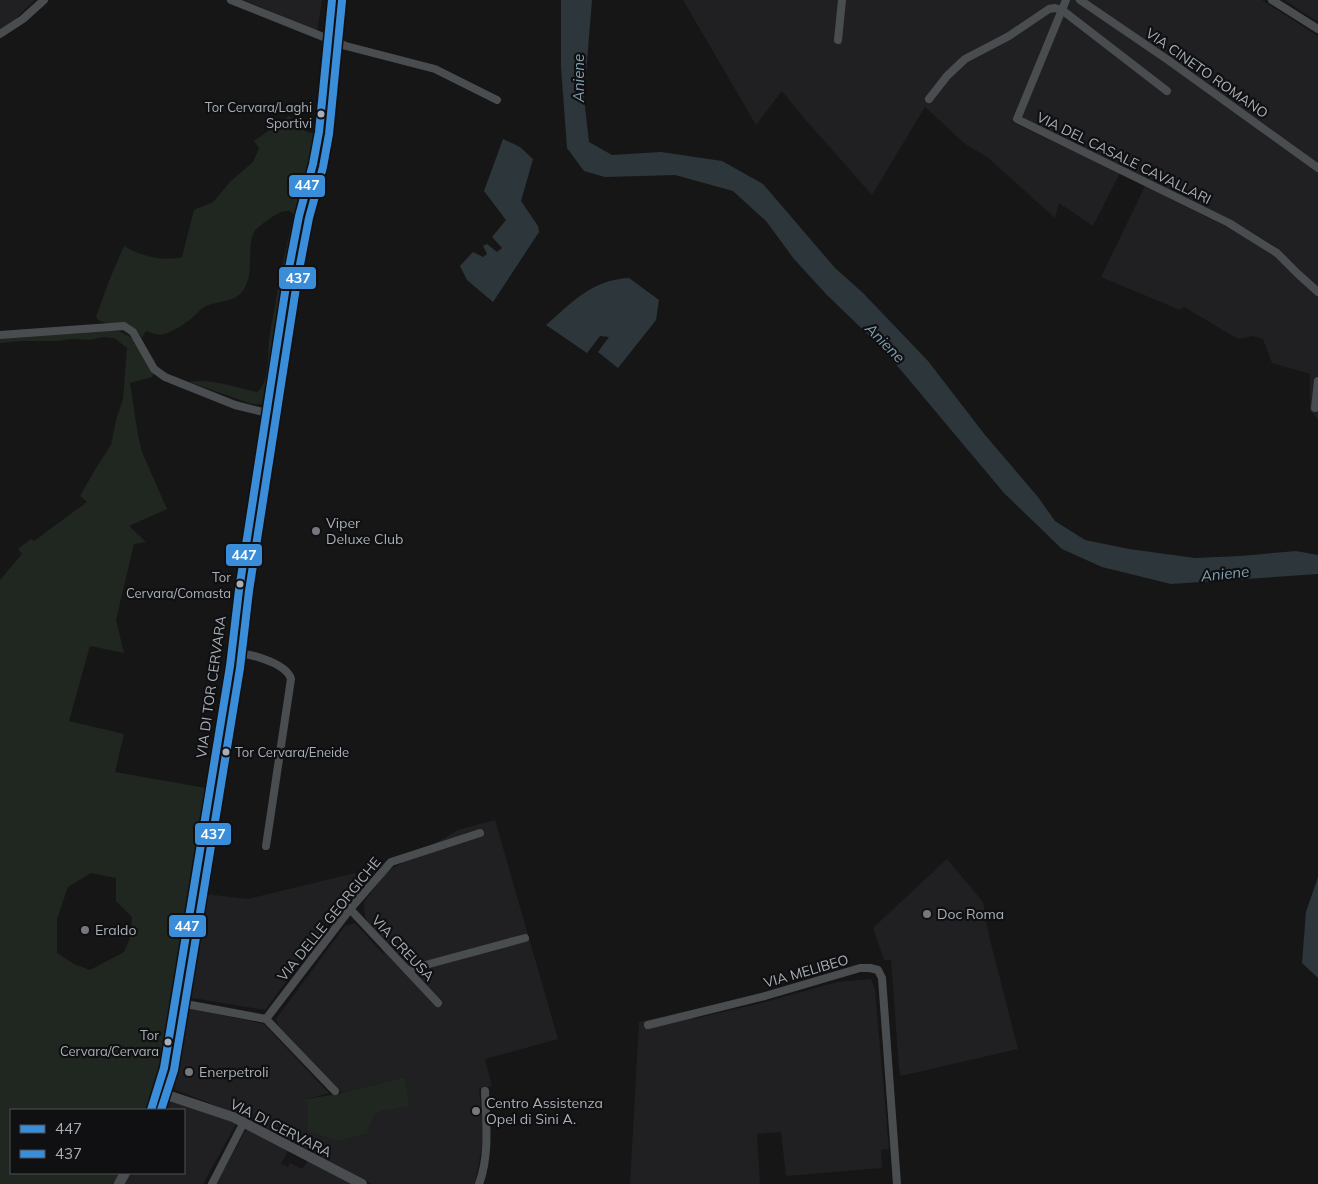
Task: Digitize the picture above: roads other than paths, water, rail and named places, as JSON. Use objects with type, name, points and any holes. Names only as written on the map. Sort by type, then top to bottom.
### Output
[{"type":"street","points":[[31,12],[33,0]]},
{"type":"street","points":[[0,34],[31,12],[44,0]]},
{"type":"street","points":[[230,0],[327,40],[434,69],[498,100]]},
{"type":"street","name":"VIA DI TOR CERVARA","points":[[151,1109],[164,1068],[175,1002],[231,652],[288,273],[319,132],[332,0]]},
{"type":"street","points":[[838,40],[842,0]]},
{"type":"street","name":"VIA DEL CASALE CAVALLARI","points":[[1066,0],[1017,119],[1229,223],[1277,252],[1318,292]]},
{"type":"street","name":"VIA CINETO ROMANO","points":[[1080,0],[1168,60],[1318,168]]},
{"type":"street","points":[[1272,0],[1318,29]]},
{"type":"street","points":[[929,99],[947,76],[965,59],[1009,36],[1055,8],[1062,10],[1167,91]]},
{"type":"street","points":[[0,334],[124,326],[133,332],[154,369],[165,377],[216,399],[267,413]]},
{"type":"street","points":[[1315,408],[1318,381]]},
{"type":"street","points":[[231,652],[249,654],[280,666],[287,671],[291,679],[266,846]]},
{"type":"street","name":"VIA DELLE GEORGICHE","points":[[266,1018],[350,910],[391,862],[480,834]]},
{"type":"street","name":"VIA CREUSA","points":[[350,910],[438,1003]]},
{"type":"street","points":[[407,970],[525,938]]},
{"type":"street","name":"VIA MELIBEO","points":[[648,1025],[765,996],[860,968],[878,970],[882,978],[898,1184]]},
{"type":"street","points":[[175,1002],[266,1018],[335,1091]]},
{"type":"street","points":[[479,1184],[484,1164],[487,1134],[485,1091]]},
{"type":"street","name":"VIA DI CERVARA","points":[[158,1092],[221,1112],[244,1122],[362,1184]]},
{"type":"street","points":[[212,1184],[244,1122]]},
{"type":"water","name":"Aniene","points":[[561,0],[592,0],[584,98],[589,142],[612,155],[661,152],[722,161],[763,184],[835,268],[863,293],[928,361],[985,435],[1038,497],[1055,521],[1085,540],[1129,549],[1195,558],[1296,551],[1318,555],[1318,574],[1171,584],[1102,567],[1062,549],[1004,493],[884,350],[827,295],[794,259],[766,221],[733,191],[675,175],[605,177],[584,171],[567,148],[561,67]]},
{"type":"water","points":[[503,139],[520,147],[533,159],[521,201],[538,226],[539,232],[493,302],[467,280],[460,266],[473,252],[483,257],[487,254],[483,246],[487,244],[497,252],[502,248],[492,237],[506,220],[484,191]]},
{"type":"water","points":[[629,278],[659,300],[656,320],[618,368],[598,352],[609,337],[600,336],[587,353],[546,325],[574,301],[593,288],[604,283]]},
{"type":"water","points":[[1318,877],[1318,978],[1302,963],[1306,912]]},
{"type":"place","name":"Tor Cervara/Laghi Sportivi","points":[[321,114]]},
{"type":"place","name":"Viper Deluxe Club","points":[[316,531]]},
{"type":"place","name":"Tor Cervara/Comasta","points":[[240,584]]},
{"type":"place","name":"Tor Cervara/Eneide","points":[[226,752]]},
{"type":"place","name":"Doc Roma","points":[[927,914]]},
{"type":"place","name":"Eraldo","points":[[85,930]]},
{"type":"place","name":"Tor Cervara/Cervara","points":[[168,1042]]},
{"type":"place","name":"Enerpetroli","points":[[189,1072]]},
{"type":"place","name":"Centro Assistenza Opel di Sini A.","points":[[476,1111]]}]
